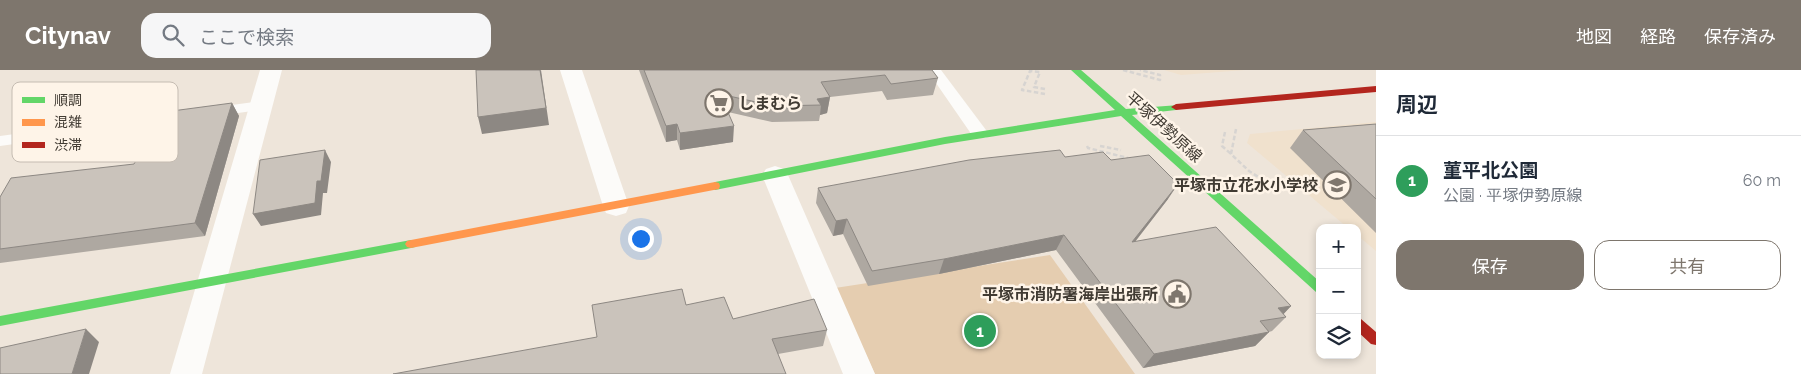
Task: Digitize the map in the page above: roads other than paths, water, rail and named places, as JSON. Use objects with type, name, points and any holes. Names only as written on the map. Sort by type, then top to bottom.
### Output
[{"type":"street","points":[[186,374],[271,70]]},
{"type":"street","points":[[571,70],[616,206]]},
{"type":"street","name":"平塚伊勢原線","points":[[1076,70],[1316,285]]},
{"type":"street","points":[[0,321],[616,206],[980,134],[1124,112],[1376,89]]},
{"type":"street","points":[[775,175],[859,374]]},
{"type":"street","points":[[1361,327],[1376,340]]},
{"type":"lane","points":[[934,70],[980,134]]},
{"type":"lane","points":[[178,117],[261,106]]},
{"type":"place","name":"しまむら","points":[[719,103]]},
{"type":"place","name":"平塚市立花水小学校","points":[[1337,185]]},
{"type":"place","name":"平塚市消防署海岸出張所","points":[[1177,294]]},
{"type":"place","name":"菫平北公園","points":[[980,331]]}]
